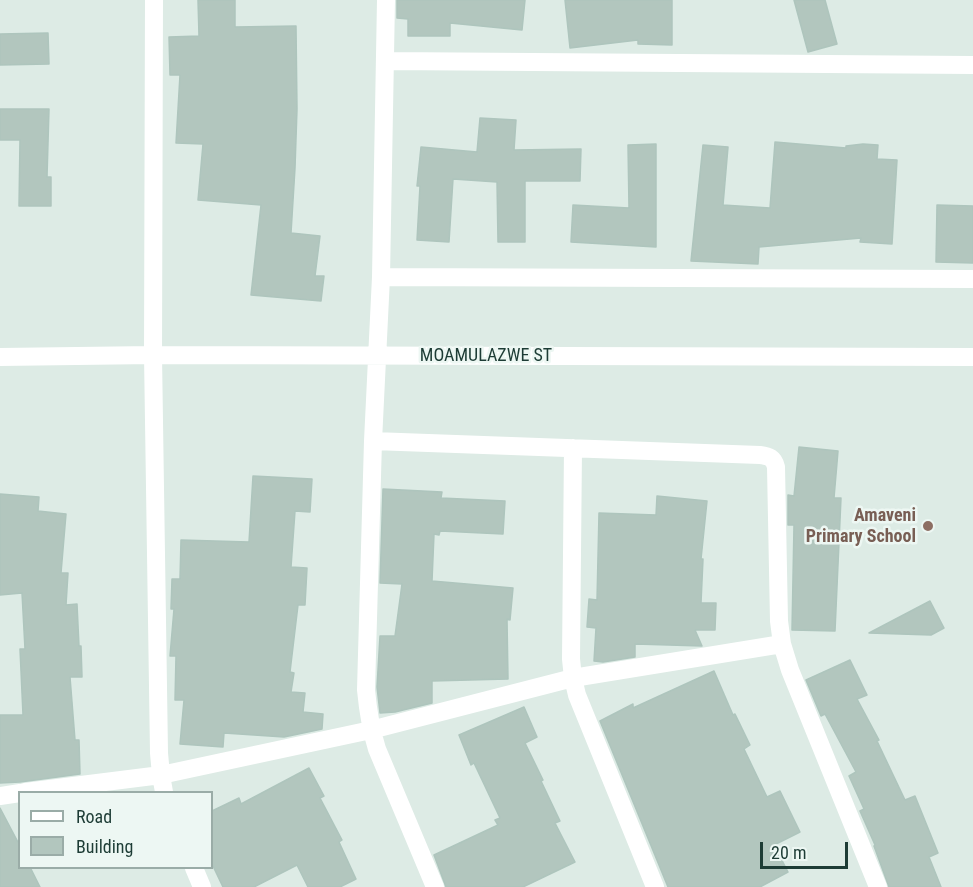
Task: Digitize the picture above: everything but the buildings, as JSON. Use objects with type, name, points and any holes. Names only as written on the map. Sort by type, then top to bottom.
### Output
[{"type":"street","points":[[154,0],[153,355],[163,784]]},
{"type":"street","points":[[386,0],[381,277],[373,441],[366,690],[371,730],[381,759],[435,887]]},
{"type":"street","points":[[385,61],[973,65]]},
{"type":"street","points":[[381,277],[973,279]]},
{"type":"street","name":"MOAMULAZWE ST","points":[[0,357],[153,355],[973,357]]},
{"type":"street","points":[[373,441],[760,455],[772,459],[777,467],[779,621],[782,644],[794,681],[878,887]]},
{"type":"street","points":[[573,448],[573,678],[582,710],[655,887]]},
{"type":"street","points":[[42,791],[163,784],[573,678],[782,644]]},
{"type":"street","points":[[0,796],[18,793]]},
{"type":"street","points":[[195,869],[202,887]]},
{"type":"place","name":"Amaveni Primary School","points":[[928,526]]}]
